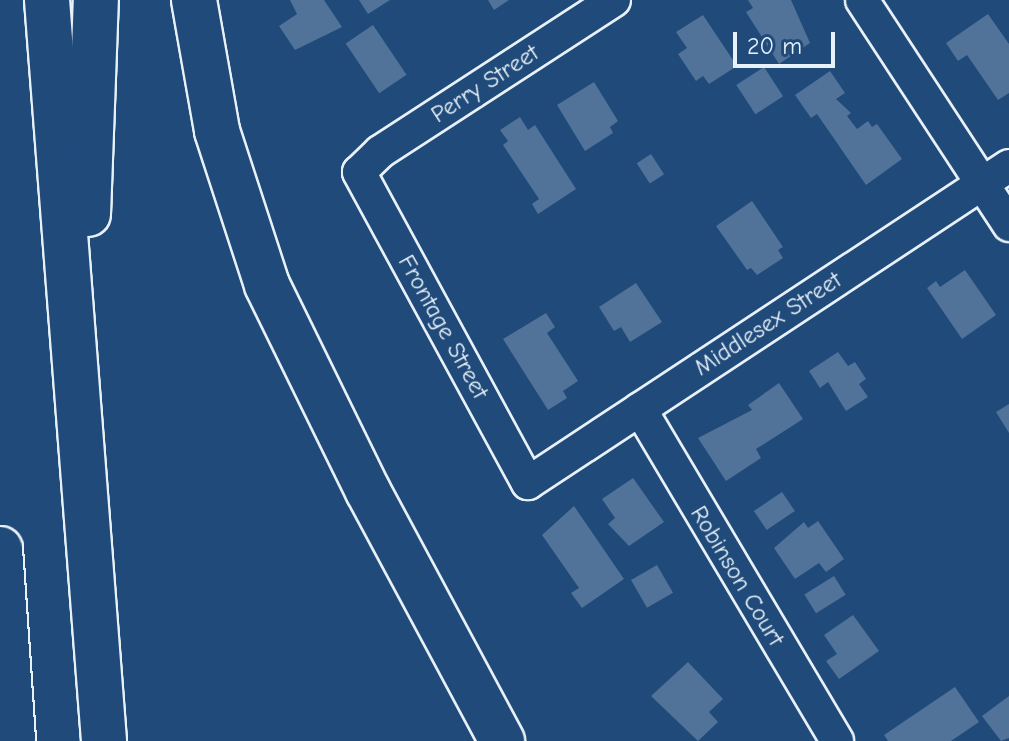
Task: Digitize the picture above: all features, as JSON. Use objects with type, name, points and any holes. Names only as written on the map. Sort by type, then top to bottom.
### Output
[{"type":"highway","points":[[47,0],[104,741]]},
{"type":"highway","points":[[79,412],[96,0]]},
{"type":"highway","points":[[194,0],[217,131],[267,285],[368,491],[502,741]]},
{"type":"highway","points":[[0,549],[4,684],[13,741]]},
{"type":"street","name":"Perry Street","points":[[359,172],[380,152],[614,0]]},
{"type":"street","points":[[862,0],[996,175],[1009,225]]},
{"type":"street","name":"Frontage Street","points":[[359,172],[528,483]]},
{"type":"street","name":"Middlesex Street","points":[[528,483],[996,175]]},
{"type":"street","name":"Robinson Court","points":[[640,409],[837,741]]},
{"type":"building","points":[[290,0],[324,0],[342,27],[295,50],[279,26],[297,14]]},
{"type":"building","points":[[359,0],[390,0],[368,14]]},
{"type":"building","points":[[488,0],[509,0],[494,10]]},
{"type":"building","points":[[748,0],[791,0],[810,43],[779,64],[746,12],[753,8]]},
{"type":"building","points":[[988,14],[1009,44],[1009,93],[998,100],[967,55],[958,61],[946,43]]},
{"type":"building","points":[[703,15],[737,66],[709,84],[703,76],[696,81],[678,54],[687,48],[676,32]]},
{"type":"building","points":[[373,25],[407,75],[379,93],[346,43]]},
{"type":"building","points":[[764,67],[783,96],[755,114],[736,85]]},
{"type":"building","points":[[830,71],[845,93],[836,99],[851,113],[847,116],[857,129],[868,121],[872,127],[877,124],[902,159],[866,185],[817,114],[811,118],[795,95]]},
{"type":"building","points":[[594,82],[618,121],[610,127],[613,133],[585,151],[557,105]]},
{"type":"building","points":[[520,117],[528,130],[535,125],[576,189],[538,214],[532,204],[539,199],[503,145],[508,141],[500,130]]},
{"type":"building","points":[[651,154],[664,174],[650,183],[637,163]]},
{"type":"building","points":[[752,201],[783,247],[778,250],[783,258],[757,275],[751,268],[747,270],[716,226]]},
{"type":"building","points":[[965,270],[996,315],[962,339],[927,288],[936,281],[940,287]]},
{"type":"building","points":[[636,283],[662,322],[630,342],[621,327],[614,331],[599,307]]},
{"type":"building","points":[[546,313],[555,327],[547,333],[578,381],[563,391],[567,398],[548,410],[503,339]]},
{"type":"building","points":[[838,352],[848,366],[855,362],[866,379],[859,384],[868,397],[846,411],[828,382],[820,388],[809,371]]},
{"type":"building","points":[[779,383],[803,419],[756,449],[761,458],[726,481],[698,438],[752,410],[748,405]]},
{"type":"building","points":[[1009,404],[1009,433],[996,412]]},
{"type":"building","points":[[633,478],[664,522],[629,546],[608,524],[615,518],[602,499]]},
{"type":"building","points":[[782,492],[795,511],[767,530],[754,511]]},
{"type":"building","points":[[574,506],[624,579],[582,608],[571,593],[579,588],[542,535]]},
{"type":"building","points":[[818,521],[844,559],[826,572],[819,563],[795,579],[774,548],[804,522],[808,528]]},
{"type":"building","points":[[657,565],[673,593],[647,608],[631,580]]},
{"type":"building","points":[[834,576],[846,595],[816,613],[804,595]]},
{"type":"building","points":[[853,615],[879,651],[839,679],[826,661],[837,654],[824,635]]},
{"type":"building","points":[[688,662],[723,699],[709,712],[718,722],[698,741],[651,696]]},
{"type":"building","points":[[955,687],[979,722],[951,741],[888,741],[884,735]]},
{"type":"building","points":[[1009,696],[1009,738],[1001,741],[982,716]]}]
